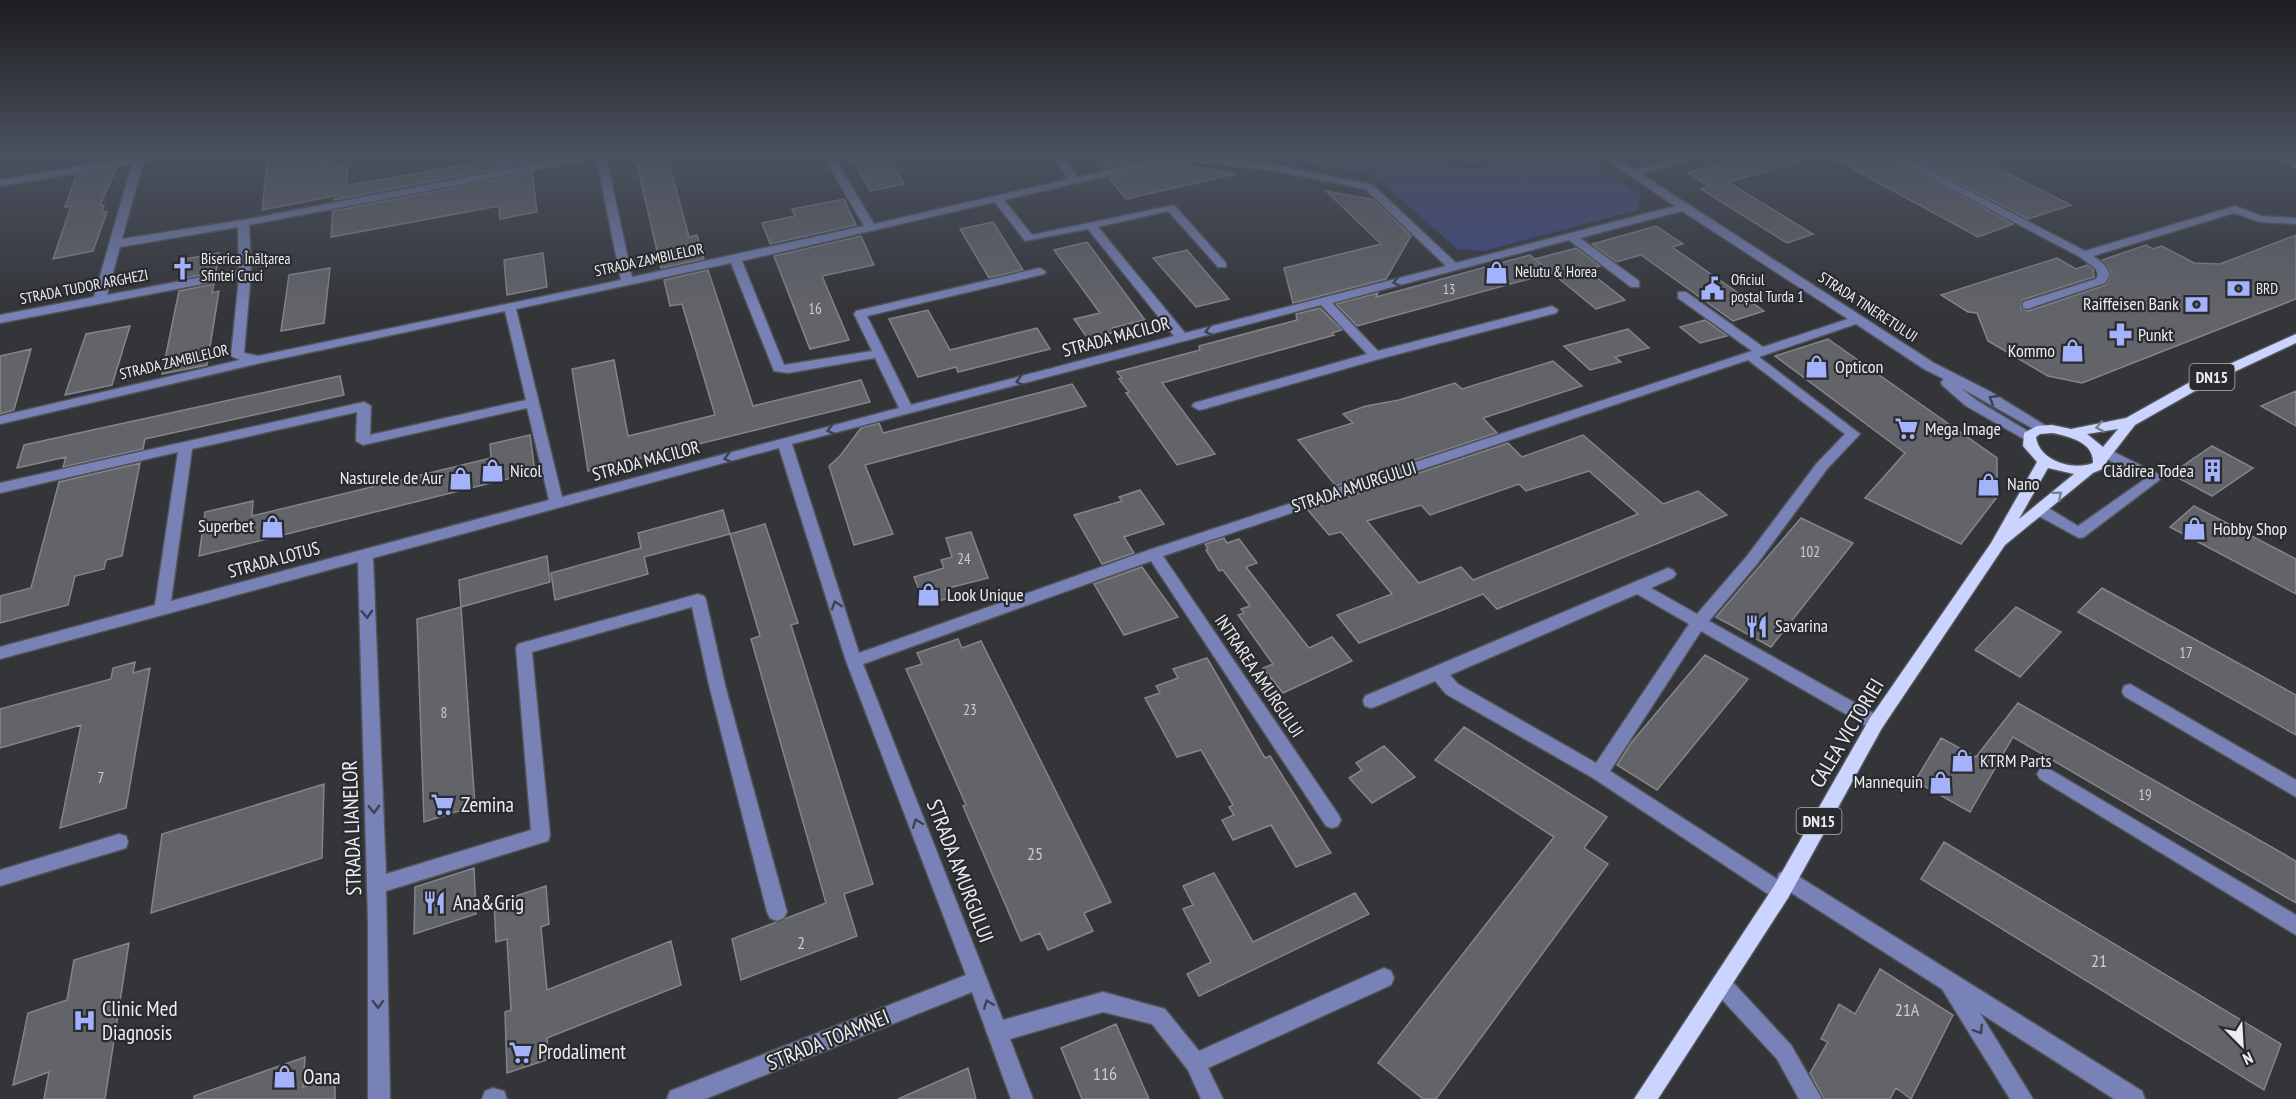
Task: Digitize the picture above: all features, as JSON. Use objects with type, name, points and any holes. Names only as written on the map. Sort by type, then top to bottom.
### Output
[{"type":"main road","name":"CALEA VICTORIEI","points":[[2044,429],[2071,433],[2130,422],[2196,384],[2296,338]]},
{"type":"main road","name":"CALEA VICTORIEI","points":[[1997,546],[2087,471],[2100,465],[2104,456],[2130,422]]},
{"type":"main road","points":[[2044,429],[2037,430],[2029,436],[2031,448],[2045,461],[2066,469],[2087,471]]},
{"type":"main road","name":"CALEA VICTORIEI","points":[[2071,433],[2092,445],[2104,456]]},
{"type":"main road","name":"CALEA VICTORIEI","points":[[1645,1099],[1784,886],[1876,723],[1997,546],[2045,461]]},
{"type":"street","points":[[100,299],[125,208]]},
{"type":"street","points":[[115,244],[320,208]]},
{"type":"street","points":[[612,208],[627,281]]},
{"type":"street","points":[[859,208],[871,228]]},
{"type":"street","name":"STRADA ZAMBILELOR","points":[[0,420],[265,358],[735,259],[954,208]]},
{"type":"street","points":[[1005,208],[1029,239],[1164,208]]},
{"type":"street","points":[[1171,208],[1222,265]]},
{"type":"street","name":"STRADA ZAMBILELOR","points":[[1392,208],[1454,267]]},
{"type":"street","name":"STRADA MACILOR","points":[[557,504],[784,442],[1679,208]]},
{"type":"street","name":"STRADA TINERETULUI","points":[[1686,208],[1929,366],[1986,395],[2044,429]]},
{"type":"street","points":[[1994,208],[2084,255],[2100,266],[2104,274],[2101,281],[2027,305]]},
{"type":"street","points":[[2084,255],[2235,209],[2260,219],[2296,221]]},
{"type":"street","points":[[243,223],[245,272],[237,356],[265,358]]},
{"type":"street","points":[[1091,225],[1182,338]]},
{"type":"street","points":[[1572,237],[1635,284]]},
{"type":"street","points":[[735,259],[779,368],[788,369],[879,353]]},
{"type":"street","name":"STRADA TUDOR ARGHEZI","points":[[0,319],[245,272]]},
{"type":"street","points":[[907,410],[860,314],[1040,272]]},
{"type":"street","points":[[1599,773],[1698,623],[1752,560],[1822,466],[1853,434],[1682,295]]},
{"type":"street","points":[[1324,301],[1375,356]]},
{"type":"street","points":[[510,307],[557,504]]},
{"type":"street","points":[[1199,406],[1375,356],[1552,310]]},
{"type":"street","name":"STRADA AMURGULUI","points":[[854,661],[1154,554],[1857,320]]},
{"type":"street","name":"STRADA TINERETULUI","points":[[1929,366],[1971,403],[2029,436]]},
{"type":"street","points":[[0,488],[364,406],[363,441],[534,402]]},
{"type":"street","name":"STRADA AMURGULUI","points":[[784,442],[854,661],[1022,1099]]},
{"type":"street","points":[[162,610],[186,446]]},
{"type":"street","points":[[2040,510],[2079,533],[2155,478],[2104,456]]},
{"type":"street","name":"STRADA LOTUS","points":[[0,653],[557,504]]},
{"type":"street","name":"INTRAREA AMURGULUI","points":[[1154,554],[1332,820]]},
{"type":"street","name":"STRADA LIANELOR","points":[[365,555],[376,886],[379,1099]]},
{"type":"street","points":[[1371,701],[1668,574]]},
{"type":"street","points":[[1638,588],[1876,723]]},
{"type":"street","points":[[376,886],[541,835],[524,648],[698,600],[717,685],[777,912]]},
{"type":"street","points":[[1438,673],[1452,688],[1948,981],[2134,1099]]},
{"type":"street","points":[[2130,691],[2296,789]]},
{"type":"street","points":[[2046,774],[2296,926]]},
{"type":"street","points":[[0,878],[119,842]]},
{"type":"street","points":[[1195,1063],[1384,978]]},
{"type":"street","name":"STRADA TOAMNEI","points":[[678,1099],[978,980]]},
{"type":"street","points":[[1948,981],[2022,1099]]},
{"type":"street","points":[[1721,984],[1784,1052],[1811,1099]]},
{"type":"street","points":[[998,1032],[1103,1002],[1158,1016],[1195,1063],[1212,1099]]},
{"type":"shaded area","points":[[1411,208],[1638,208],[1484,251],[1457,249]]},
{"type":"building","points":[[70,208],[103,208],[102,212],[107,212],[93,251],[53,259]]},
{"type":"building","points":[[347,208],[487,208],[331,237],[333,211]]},
{"type":"building","points":[[499,208],[537,208],[537,212],[500,219]]},
{"type":"building","points":[[647,208],[681,208],[689,237],[697,235],[704,259],[661,268]]},
{"type":"building","points":[[848,208],[856,225],[770,244],[762,223],[795,216],[792,209]]},
{"type":"building","points":[[1344,208],[1383,208],[1411,236],[1386,279],[1293,303],[1284,268],[1381,244]]},
{"type":"building","points":[[1732,208],[1771,208],[1813,234],[1787,243]]},
{"type":"building","points":[[1925,208],[1984,208],[2013,224],[1978,237]]},
{"type":"building","points":[[2007,208],[2061,208],[2028,219]]},
{"type":"building","points":[[993,222],[1023,270],[989,278],[960,229]]},
{"type":"building","points":[[1656,226],[1683,244],[1672,247],[1764,311],[1733,321],[1641,255],[1616,262],[1592,244]]},
{"type":"building","points":[[2296,235],[2296,299],[2082,383],[2048,376],[1988,341],[1977,313],[1968,312],[1941,295],[2057,258],[2076,269],[2087,265],[2093,269],[2094,277],[2022,300],[2021,309],[2028,311],[2106,285],[2112,273],[2102,260],[2146,245],[2153,249],[2162,246],[2194,263],[2220,264]]},
{"type":"building","points":[[861,236],[874,265],[822,276],[849,340],[810,349],[774,256]]},
{"type":"building","points":[[1087,242],[1145,320],[1112,328],[1115,332],[1088,339],[1074,319],[1100,313],[1054,250]]},
{"type":"building","points":[[1576,248],[1600,266],[1587,270],[1625,300],[1596,309],[1535,259]]},
{"type":"building","points":[[1187,250],[1229,299],[1196,307],[1153,258]]},
{"type":"building","points":[[219,253],[216,272],[181,279],[185,259]]},
{"type":"building","points":[[543,253],[547,287],[507,295],[504,260]]},
{"type":"building","points":[[1530,255],[1551,273],[1357,326],[1336,304],[1378,293],[1376,297]]},
{"type":"building","points":[[330,268],[324,323],[281,331],[289,275]]},
{"type":"building","points":[[708,270],[753,406],[861,380],[870,402],[588,471],[572,369],[614,360],[628,436],[715,415],[682,304],[670,306],[664,280]]},
{"type":"building","points":[[214,284],[212,293],[219,291],[207,365],[162,374],[179,291]]},
{"type":"building","points":[[1320,308],[1342,330],[1332,333],[1334,335],[1162,383],[1215,454],[1177,465],[1126,393],[1129,392],[1119,379],[1122,378],[1117,372],[1200,350],[1199,346],[1297,320],[1296,314]]},
{"type":"building","points":[[928,310],[950,350],[1037,328],[1050,349],[958,372],[956,367],[918,377],[889,319]]},
{"type":"building","points":[[1705,320],[1727,336],[1700,343],[1680,327]]},
{"type":"building","points":[[130,326],[112,385],[65,395],[86,334]]},
{"type":"building","points":[[1628,329],[1649,348],[1615,357],[1621,362],[1590,370],[1564,346]]},
{"type":"building","points":[[1828,339],[1997,458],[1997,497],[1961,544],[1865,498],[1905,453],[1775,356]]},
{"type":"building","points":[[31,349],[14,410],[0,414],[0,356]]},
{"type":"building","points":[[1553,361],[1582,386],[1483,418],[1497,433],[1336,486],[1298,440],[1353,423],[1343,414],[1366,406],[1399,400],[1455,383],[1462,389]]},
{"type":"building","points":[[340,376],[344,395],[145,439],[143,449],[63,467],[66,457],[17,468],[24,445]]},
{"type":"building","points":[[1072,384],[1086,406],[865,465],[893,534],[854,545],[829,466],[840,456],[861,428],[879,423],[883,433]]},
{"type":"building","points":[[2296,391],[2296,426],[2261,406]]},
{"type":"building","points":[[530,435],[535,472],[199,556],[205,512],[253,501],[252,516],[491,458],[490,444]]},
{"type":"building","points":[[1583,435],[1663,504],[1698,491],[1727,515],[1497,609],[1483,594],[1359,643],[1337,615],[1392,594],[1341,532],[1329,535],[1308,510],[1508,443],[1522,457]],"holes":[[[1589,471],[1638,514],[1473,580],[1461,567],[1419,583],[1367,521],[1421,505],[1430,515],[1519,484],[1526,491]]]},
{"type":"building","name":"Clădirea Todea","points":[[2212,446],[2253,468],[2212,496],[2171,474]]},
{"type":"building","points":[[140,463],[122,556],[106,560],[104,569],[75,576],[68,605],[0,623],[0,596],[31,588],[59,482]]},
{"type":"building","points":[[1140,490],[1164,524],[1124,537],[1134,553],[1102,564],[1074,515],[1122,501],[1119,497]]},
{"type":"building","points":[[2194,506],[2296,559],[2296,594],[2170,527]]},
{"type":"building","points":[[723,510],[730,534],[644,557],[648,574],[555,600],[551,573],[641,548],[638,533]]},
{"type":"building","points":[[1801,518],[1853,543],[1771,647],[1716,617]]},
{"type":"building","points":[[765,524],[798,623],[791,625],[873,884],[844,894],[857,936],[741,980],[732,939],[826,903],[751,639],[760,636],[730,534]]},
{"type":"building","points":[[971,532],[988,578],[945,589],[949,598],[925,605],[914,577],[944,568],[941,560],[952,557],[946,538]]},
{"type":"building","points":[[1224,538],[1227,543],[1239,539],[1257,563],[1246,567],[1309,648],[1332,637],[1352,661],[1283,693],[1263,668],[1273,664],[1238,615],[1244,613],[1241,609],[1250,606],[1223,570],[1219,571],[1206,550],[1208,549],[1205,544]]},
{"type":"building","points":[[547,556],[550,582],[461,607],[459,580]]},
{"type":"building","points":[[1142,567],[1178,617],[1124,635],[1094,584]]},
{"type":"building","points":[[2102,588],[2296,695],[2296,735],[2078,612]]},
{"type":"building","points":[[461,607],[475,806],[424,822],[417,619]]},
{"type":"building","points":[[2016,607],[2061,632],[2020,677],[1975,650]]},
{"type":"building","points":[[958,639],[962,648],[981,641],[1111,902],[1084,913],[1093,931],[1048,950],[1040,933],[1021,941],[963,806],[966,805],[906,669],[922,664],[917,653]]},
{"type":"building","points":[[1705,655],[1748,679],[1657,790],[1617,765],[1631,743]]},
{"type":"building","points":[[1207,658],[1265,758],[1270,756],[1331,853],[1296,867],[1271,825],[1233,840],[1222,820],[1234,815],[1229,807],[1233,805],[1201,750],[1177,757],[1145,698],[1160,693],[1156,686],[1178,678],[1173,669]]},
{"type":"building","points":[[135,662],[133,673],[150,668],[126,808],[60,828],[81,725],[0,748],[0,709],[111,679],[113,668]]},
{"type":"building","points":[[2018,703],[2296,861],[2296,903],[2013,737],[1970,812],[1915,781],[1941,738],[1976,757]]},
{"type":"building","points":[[1464,727],[1607,817],[1584,848],[1608,864],[1436,1099],[1423,1099],[1378,1063],[1554,837],[1435,760]]},
{"type":"building","points":[[1384,746],[1415,777],[1372,803],[1349,778],[1362,770],[1356,763]]},
{"type":"building","points":[[324,784],[322,858],[151,913],[162,834]]},
{"type":"building","points":[[1944,842],[2281,1044],[2264,1090],[1921,879]]},
{"type":"building","points":[[474,868],[476,914],[414,934],[415,887]]},
{"type":"building","points":[[1214,873],[1253,942],[1355,893],[1369,914],[1199,996],[1187,974],[1211,962],[1183,909],[1193,905],[1183,886]]},
{"type":"building","points":[[546,886],[549,924],[541,927],[547,990],[671,941],[681,985],[547,1038],[549,1059],[507,1073],[505,1012],[511,1010],[507,939],[496,942],[494,903]]},
{"type":"building","points":[[129,943],[105,1099],[44,1099],[49,1072],[13,1085],[28,1013],[67,1000],[74,960]]},
{"type":"building","points":[[1880,969],[1953,1015],[1911,1099],[1896,1088],[1890,1099],[1824,1099],[1810,1073],[1828,1042],[1821,1039],[1839,1004],[1855,1014]]},
{"type":"building","points":[[1116,1024],[1149,1099],[1082,1099],[1061,1048]]},
{"type":"building","points":[[305,1057],[303,1087],[335,1075],[335,1099],[194,1099],[194,1096]]},
{"type":"building","points":[[968,1068],[976,1099],[898,1099]]},
{"type":"place","name":"Biserica Înălțarea Sfintei Cruci","points":[[183,268]]},
{"type":"place","name":"Nelutu & Horea","points":[[1497,272]]},
{"type":"place","name":"Oficiul poștal Turda 1","points":[[1713,289]]},
{"type":"place","name":"BRD","points":[[2238,289]]},
{"type":"place","name":"Raiffeisen Bank","points":[[2197,304]]},
{"type":"place","name":"Punkt","points":[[2120,335]]},
{"type":"place","name":"Kommo","points":[[2073,351]]},
{"type":"place","name":"Opticon","points":[[1817,367]]},
{"type":"place","name":"Mega Image","points":[[1907,429]]},
{"type":"place","name":"Nicol","points":[[492,471]]},
{"type":"place","name":"Clădirea Todea","points":[[2212,471]]},
{"type":"place","name":"Nasturele de Aur","points":[[461,478]]},
{"type":"place","name":"Nano","points":[[1989,484]]},
{"type":"place","name":"Superbet","points":[[272,526]]},
{"type":"place","name":"Hobby Shop","points":[[2195,529]]},
{"type":"place","name":"Look Unique","points":[[929,595]]},
{"type":"place","name":"Savarina","points":[[1757,626]]},
{"type":"place","name":"KTRM Parts","points":[[1962,761]]},
{"type":"place","name":"Mannequin","points":[[1941,782]]},
{"type":"place","name":"Zemina","points":[[443,805]]},
{"type":"place","name":"Ana&Grig","points":[[435,903]]},
{"type":"place","name":"Clinic Med Diagnosis","points":[[84,1021]]},
{"type":"place","name":"Prodaliment","points":[[520,1052]]},
{"type":"place","name":"Oana","points":[[285,1077]]}]
